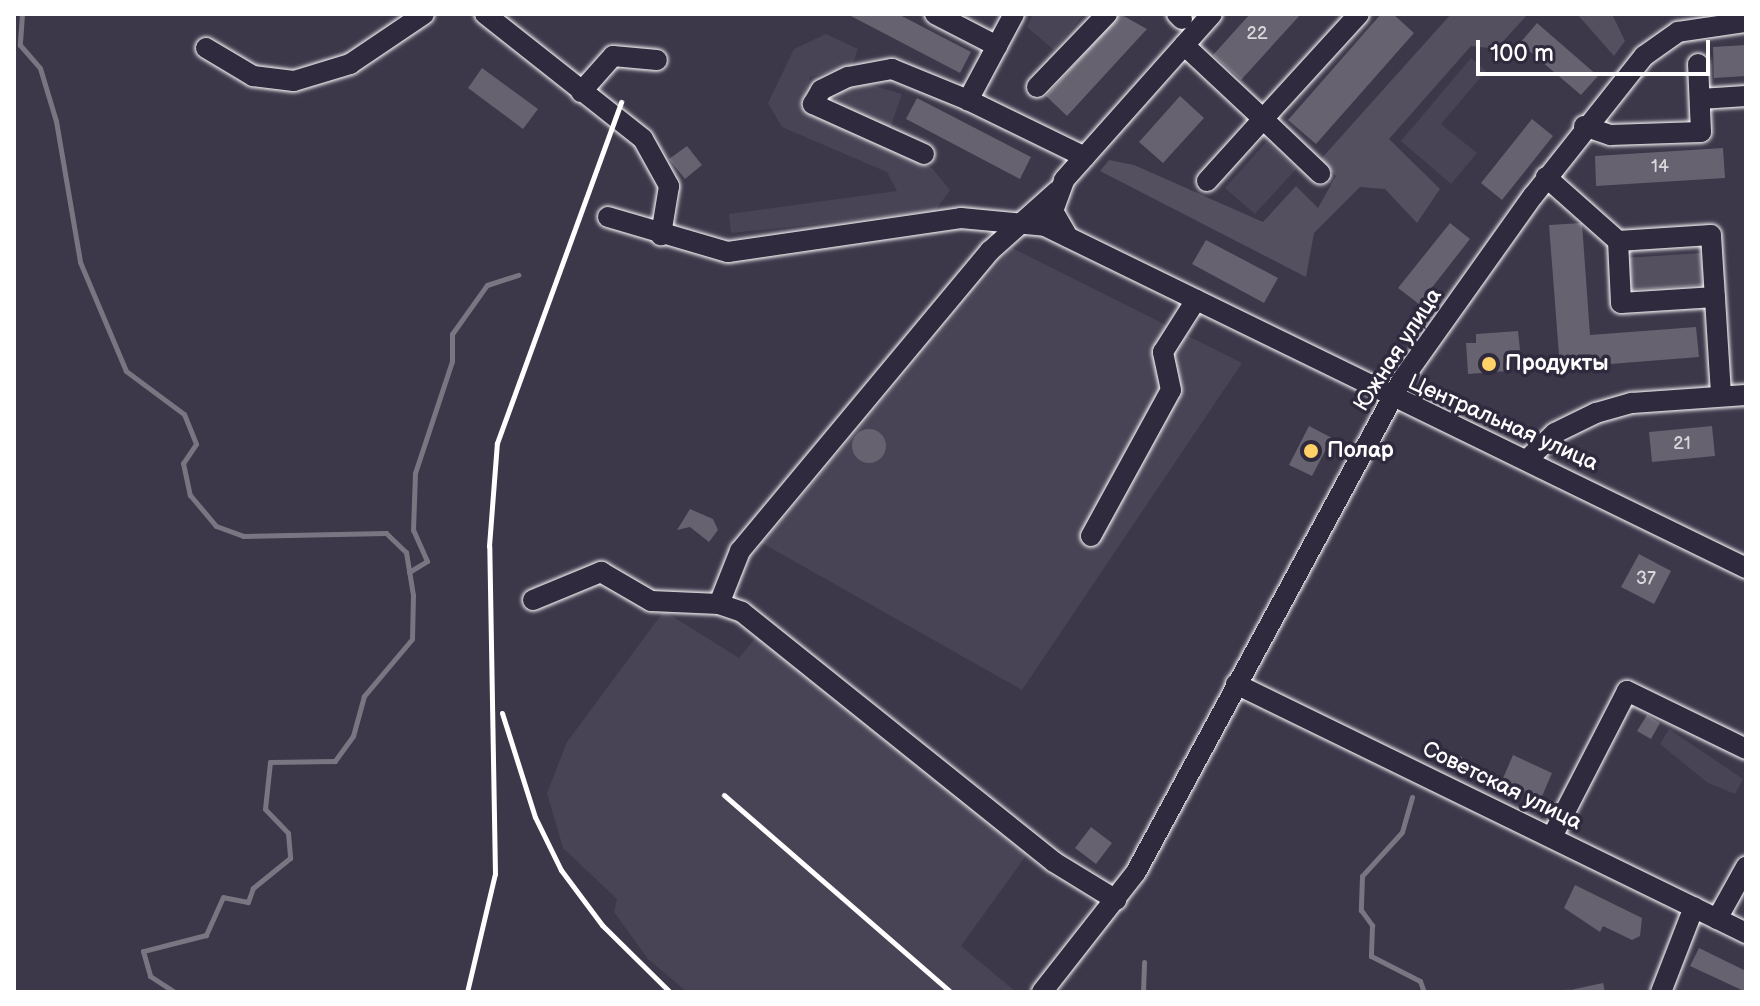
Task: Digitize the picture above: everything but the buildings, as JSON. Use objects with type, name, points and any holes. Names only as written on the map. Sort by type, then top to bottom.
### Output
[{"type":"street","points":[[206,48],[253,76],[294,81],[361,58],[424,14]]},
{"type":"street","points":[[485,14],[581,92],[637,131],[658,161],[670,196],[661,235]]},
{"type":"street","points":[[968,100],[1014,14]]},
{"type":"street","points":[[1037,87],[1107,14]]},
{"type":"street","points":[[719,604],[740,551],[1022,220],[1057,191],[1212,14]]},
{"type":"street","points":[[1207,181],[1359,14]]},
{"type":"street","points":[[943,16],[997,46]]},
{"type":"street","name":"Южная улица","points":[[1042,992],[1116,900],[1391,399],[1546,177],[1624,73],[1678,32],[1746,22]]},
{"type":"street","points":[[1184,45],[1320,173]]},
{"type":"street","points":[[581,92],[613,56],[657,60]]},
{"type":"street","points":[[1584,126],[1610,135],[1701,132],[1698,64]]},
{"type":"street","points":[[924,154],[813,104],[821,90],[848,77],[892,69],[968,100],[1085,157]]},
{"type":"street","points":[[1700,99],[1746,96]]},
{"type":"street","points":[[1546,177],[1618,241],[1711,235],[1721,396]]},
{"type":"street","points":[[1057,191],[1054,219],[1068,237]]},
{"type":"street","name":"Центральная улица","points":[[608,217],[661,235],[728,252],[961,218],[1022,220],[1068,237],[1391,399],[1529,458],[1746,568]]},
{"type":"street","points":[[1618,241],[1621,303],[1715,297]]},
{"type":"street","points":[[1091,536],[1171,390],[1163,352],[1196,300]]},
{"type":"street","points":[[1529,458],[1555,433],[1596,413],[1746,395]]},
{"type":"street","points":[[533,600],[601,572],[651,601],[719,604],[754,620],[1054,862],[1116,900]]},
{"type":"street","name":"Советская улица","points":[[1236,684],[1746,933]]},
{"type":"street","points":[[1552,837],[1627,691],[1746,749]]},
{"type":"street","points":[[1717,919],[1746,867]]},
{"type":"street","points":[[1661,992],[1694,907]]},
{"type":"shaded area","points":[[1033,14],[1084,14],[1054,50],[1027,27]]},
{"type":"shaded area","points":[[1451,14],[1528,14],[1496,49],[1471,46],[1389,139],[1440,189],[1417,223],[1385,189],[1360,187],[1314,233],[1306,277],[1100,171],[1109,160],[1134,165],[1263,222],[1296,186],[1318,208],[1336,176],[1321,159]]},
{"type":"shaded area","points":[[1577,14],[1612,14],[1625,41],[1614,56]]},
{"type":"shaded area","points":[[826,34],[858,49],[852,66],[810,77],[800,107],[932,168],[950,190],[935,211],[731,233],[729,214],[897,191],[887,172],[782,127],[768,103],[794,49]]},
{"type":"shaded area","points":[[1471,58],[1486,71],[1441,124],[1477,153],[1451,184],[1401,141]]},
{"type":"shaded area","points":[[868,84],[902,94],[889,131],[832,105],[841,90]]},
{"type":"shaded area","points":[[1266,142],[1296,169],[1255,214],[1225,188]]},
{"type":"shaded area","points":[[1012,248],[1242,363],[1022,690],[762,543]]},
{"type":"shaded area","points":[[1701,253],[1703,285],[1627,290],[1625,258]]},
{"type":"shaded area","points":[[664,611],[739,658],[757,636],[1030,850],[961,946],[1016,992],[687,992],[648,959],[614,912],[617,899],[563,848],[547,793],[567,742]]},
{"type":"shaded area","points":[[1669,729],[1743,779],[1735,794],[1708,783],[1660,744]]},
{"type":"waterway","points":[[22,14],[20,45],[40,68],[56,121],[80,262],[126,371],[184,414],[196,444],[183,463],[190,495],[216,526],[243,536],[386,533],[406,552],[413,595],[412,639],[364,696],[353,736],[335,761],[270,762],[265,809],[288,833],[290,858],[253,888],[248,902],[223,897],[206,935],[143,951],[150,976],[175,992]]},
{"type":"waterway","points":[[409,572],[427,561],[413,530],[415,473],[452,361],[452,334],[487,285],[518,275]]},
{"type":"waterway","points":[[1432,757],[1459,758]]},
{"type":"waterway","points":[[1412,797],[1402,832],[1362,876],[1361,910],[1372,925],[1371,956],[1420,981],[1424,992]]},
{"type":"waterway","points":[[1143,992],[1144,962]]},
{"type":"railway","points":[[467,992],[495,874],[489,546],[497,443],[621,102]]},
{"type":"railway","points":[[502,713],[535,817],[561,870],[602,925],[670,992]]},
{"type":"railway","points":[[724,795],[951,992]]},
{"type":"place","name":"Продукты","points":[[1489,364]]},
{"type":"place","name":"Полар","points":[[1311,451]]}]
